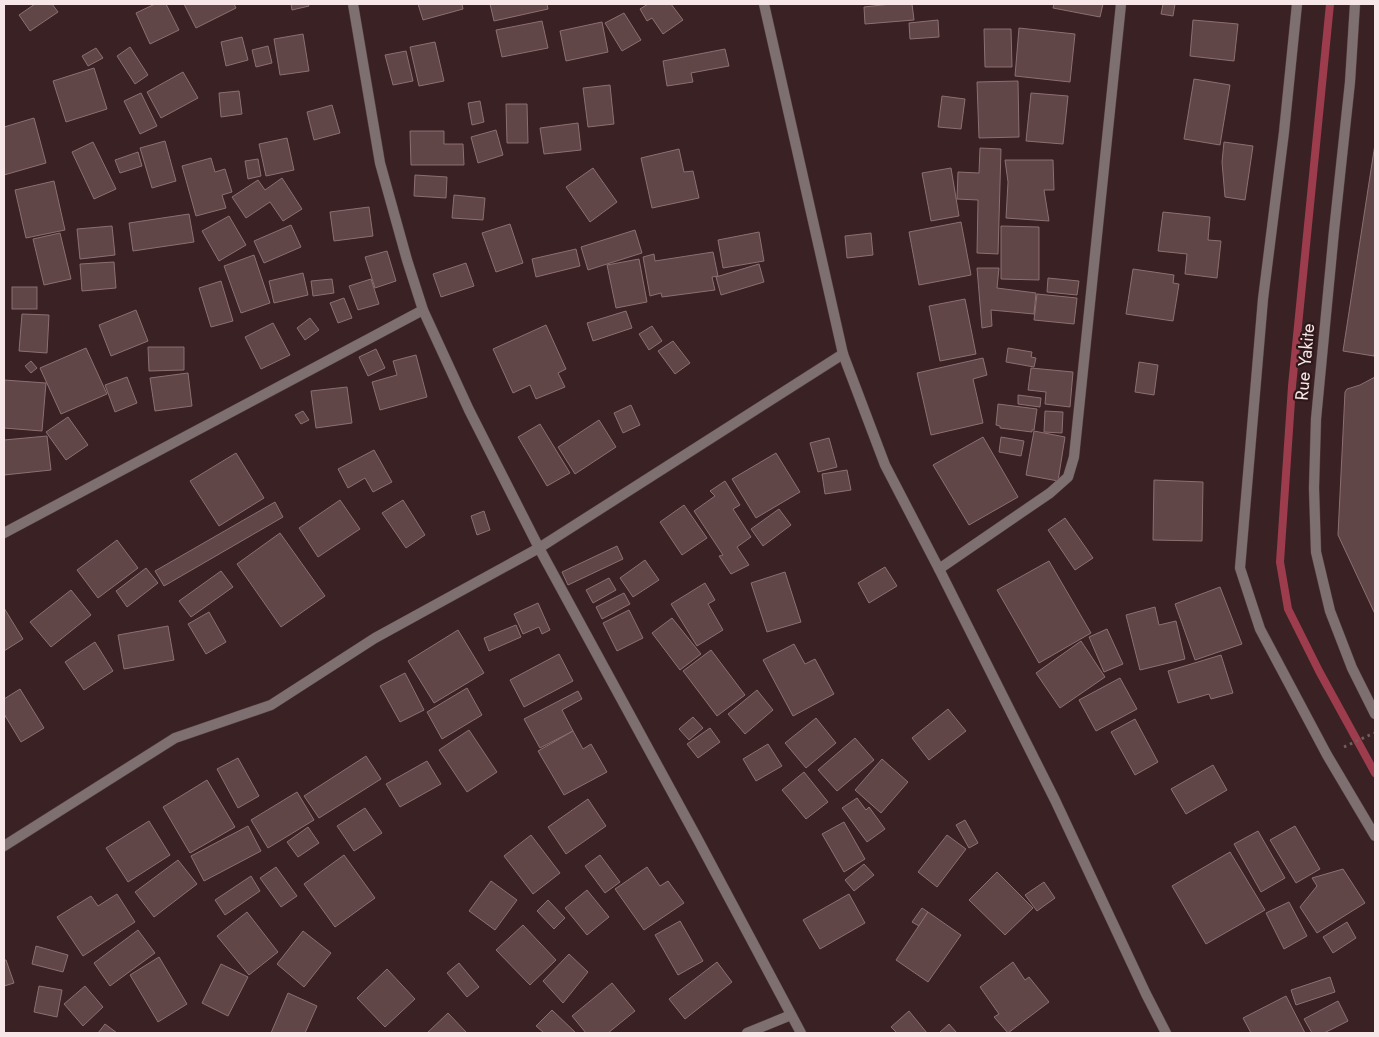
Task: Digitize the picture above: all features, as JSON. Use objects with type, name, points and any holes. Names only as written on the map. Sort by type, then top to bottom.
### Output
[{"type":"street","points":[[353,4],[380,163],[423,310],[469,410],[539,548],[801,1033]]},
{"type":"street","points":[[764,4],[844,354],[885,465],[1054,800],[1166,1033]]},
{"type":"street","points":[[939,569],[1050,493],[1068,476],[1075,447],[1121,4]]},
{"type":"street","points":[[1298,4],[1263,299],[1240,568],[1260,629],[1327,755],[1375,836]]},
{"type":"street","name":"Rue Yakite","points":[[1355,4],[1350,82],[1316,419],[1314,488],[1316,552],[1330,611],[1352,668],[1375,714]]},
{"type":"street","points":[[4,534],[423,310]]},
{"type":"street","points":[[4,846],[175,738],[271,705],[375,638],[539,548],[844,354]]},
{"type":"street","points":[[747,1033],[791,1015]]},
{"type":"path","points":[[1327,755],[1375,732]]},
{"type":"building","points":[[35,4],[52,4],[58,12],[30,31],[19,15]]},
{"type":"building","points":[[155,4],[166,4],[179,30],[150,44],[136,13]]},
{"type":"building","points":[[184,4],[234,4],[236,8],[196,28]]},
{"type":"building","points":[[291,4],[308,4],[309,6],[292,10]]},
{"type":"building","points":[[418,4],[462,4],[463,9],[423,20]]},
{"type":"building","points":[[490,4],[547,4],[548,9],[494,21]]},
{"type":"building","points":[[648,4],[671,4],[683,20],[663,34],[652,18],[647,21],[640,9]]},
{"type":"building","points":[[912,4],[914,20],[865,24],[864,7]]},
{"type":"building","points":[[1054,4],[1103,4],[1100,17],[1053,8]]},
{"type":"building","points":[[1163,4],[1175,4],[1173,16],[1161,14]]},
{"type":"building","points":[[624,13],[641,40],[622,51],[605,23]]},
{"type":"building","points":[[938,20],[939,37],[910,39],[909,23]]},
{"type":"building","points":[[1193,20],[1238,24],[1234,61],[1190,56]]},
{"type":"building","points":[[542,21],[548,48],[502,57],[496,30]]},
{"type":"building","points":[[602,22],[608,52],[566,61],[560,31]]},
{"type":"building","points":[[1019,28],[1075,34],[1070,82],[1015,76]]},
{"type":"building","points":[[984,29],[1011,29],[1012,67],[985,67]]},
{"type":"building","points":[[303,34],[309,71],[280,75],[274,39]]},
{"type":"building","points":[[242,37],[248,60],[226,66],[221,42]]},
{"type":"building","points":[[435,42],[444,81],[419,86],[410,47]]},
{"type":"building","points":[[268,46],[272,63],[256,67],[252,50]]},
{"type":"building","points":[[130,47],[148,75],[135,84],[117,56]]},
{"type":"building","points":[[96,48],[103,58],[88,66],[82,56]]},
{"type":"building","points":[[725,49],[729,66],[691,73],[693,82],[667,86],[663,61]]},
{"type":"building","points":[[406,51],[413,81],[393,85],[385,55]]},
{"type":"building","points":[[94,68],[107,109],[66,122],[53,81]]},
{"type":"building","points":[[183,72],[198,98],[161,118],[147,92]]},
{"type":"building","points":[[1194,79],[1230,85],[1220,145],[1184,139]]},
{"type":"building","points":[[1018,81],[1019,137],[979,138],[977,82]]},
{"type":"building","points":[[610,85],[614,124],[588,127],[583,88]]},
{"type":"building","points":[[239,91],[242,114],[221,117],[219,93]]},
{"type":"building","points":[[141,93],[157,126],[140,134],[124,101]]},
{"type":"building","points":[[1031,93],[1068,96],[1063,144],[1026,141]]},
{"type":"building","points":[[942,96],[965,99],[961,129],[938,127]]},
{"type":"building","points":[[480,101],[484,122],[472,125],[468,103]]},
{"type":"building","points":[[506,104],[527,104],[528,143],[507,143]]},
{"type":"building","points":[[332,105],[340,133],[314,140],[307,112]]},
{"type":"building","points":[[34,118],[46,163],[4,175],[4,127]]},
{"type":"building","points":[[578,123],[581,150],[544,154],[540,128]]},
{"type":"building","points":[[496,130],[503,155],[478,163],[471,137]]},
{"type":"building","points":[[410,131],[444,131],[444,144],[463,144],[464,165],[411,165]]},
{"type":"building","points":[[287,138],[294,170],[266,176],[259,144]]},
{"type":"building","points":[[165,141],[176,181],[152,188],[140,148]]},
{"type":"building","points":[[93,142],[116,189],[94,199],[72,152]]},
{"type":"building","points":[[1224,142],[1253,146],[1245,200],[1225,197],[1222,162]]},
{"type":"building","points":[[1375,144],[1375,348],[1374,356],[1343,351]]},
{"type":"building","points":[[980,148],[1001,149],[998,254],[977,253],[978,200],[957,199],[958,172],[979,173]]},
{"type":"building","points":[[679,149],[684,172],[693,171],[699,198],[652,208],[641,158]]},
{"type":"building","points":[[138,152],[142,166],[120,173],[115,160]]},
{"type":"building","points":[[211,158],[215,172],[225,169],[232,192],[222,195],[226,208],[196,216],[182,166]]},
{"type":"building","points":[[258,159],[261,176],[248,179],[245,161]]},
{"type":"building","points":[[1005,160],[1053,160],[1054,190],[1044,190],[1049,221],[1006,218],[1008,182]]},
{"type":"building","points":[[593,168],[617,202],[590,222],[566,187]]},
{"type":"building","points":[[951,168],[959,216],[931,221],[922,173]]},
{"type":"building","points":[[415,175],[447,177],[446,198],[414,196]]},
{"type":"building","points":[[282,178],[302,209],[283,221],[270,202],[246,218],[232,197],[258,180],[265,190]]},
{"type":"building","points":[[54,181],[65,230],[26,238],[15,190]]},
{"type":"building","points":[[454,195],[485,198],[483,220],[452,218]]},
{"type":"building","points":[[369,207],[373,236],[334,241],[330,212]]},
{"type":"building","points":[[1163,212],[1210,217],[1208,240],[1221,241],[1217,278],[1185,274],[1187,254],[1158,251]]},
{"type":"building","points":[[189,214],[194,242],[133,251],[129,223]]},
{"type":"building","points":[[229,216],[246,245],[219,261],[202,231]]},
{"type":"building","points":[[961,222],[971,275],[919,285],[909,232]]},
{"type":"building","points":[[510,224],[523,263],[496,272],[482,233]]},
{"type":"building","points":[[291,225],[301,247],[264,263],[254,241]]},
{"type":"building","points":[[112,226],[115,255],[80,259],[77,229]]},
{"type":"building","points":[[1001,226],[1039,227],[1039,280],[1001,279]]},
{"type":"building","points":[[635,230],[642,253],[588,270],[581,247]]},
{"type":"building","points":[[759,232],[764,261],[723,268],[718,240]]},
{"type":"building","points":[[60,233],[71,279],[44,285],[33,239]]},
{"type":"building","points":[[871,233],[873,255],[847,258],[845,236]]},
{"type":"building","points":[[576,249],[580,266],[536,277],[532,259]]},
{"type":"building","points":[[387,251],[396,281],[375,288],[365,257]]},
{"type":"building","points":[[713,252],[718,276],[712,277],[715,290],[662,297],[661,293],[650,296],[643,257],[654,254],[655,261]]},
{"type":"building","points":[[254,255],[270,303],[241,313],[224,266]]},
{"type":"building","points":[[639,259],[647,302],[616,308],[607,265]]},
{"type":"building","points":[[114,262],[116,288],[82,291],[80,264]]},
{"type":"building","points":[[466,263],[474,286],[441,297],[433,274]]},
{"type":"building","points":[[759,264],[764,282],[721,295],[716,277]]},
{"type":"building","points":[[977,268],[999,268],[997,288],[1036,293],[1034,314],[991,310],[992,326],[982,328]]},
{"type":"building","points":[[1133,269],[1174,275],[1173,283],[1179,284],[1173,321],[1126,314]]},
{"type":"building","points":[[303,273],[308,295],[274,303],[269,281]]},
{"type":"building","points":[[1048,278],[1079,281],[1077,295],[1047,292]]},
{"type":"building","points":[[332,279],[334,293],[313,296],[311,281]]},
{"type":"building","points":[[371,279],[379,304],[358,310],[349,286]]},
{"type":"building","points":[[221,281],[233,321],[211,327],[199,288]]},
{"type":"building","points":[[12,287],[37,287],[37,309],[12,309]]},
{"type":"building","points":[[1037,294],[1077,298],[1074,324],[1034,320]]},
{"type":"building","points":[[344,298],[352,318],[338,323],[330,303]]},
{"type":"building","points":[[965,299],[976,354],[940,361],[929,306]]},
{"type":"building","points":[[136,310],[148,341],[111,356],[99,325]]},
{"type":"building","points":[[626,311],[632,328],[593,341],[587,323]]},
{"type":"building","points":[[22,314],[49,315],[47,353],[19,351]]},
{"type":"building","points":[[310,318],[319,330],[305,340],[297,328]]},
{"type":"building","points":[[273,323],[290,355],[261,369],[245,337]]},
{"type":"building","points":[[546,325],[566,369],[558,373],[565,387],[536,399],[530,385],[513,393],[493,349]]},
{"type":"building","points":[[652,326],[662,341],[649,350],[639,334]]},
{"type":"building","points":[[673,341],[690,363],[675,374],[658,351]]},
{"type":"building","points":[[148,347],[184,347],[184,370],[149,371]]},
{"type":"building","points":[[86,348],[107,394],[61,414],[40,368]]},
{"type":"building","points":[[1008,348],[1032,352],[1031,357],[1036,358],[1034,367],[1006,362]]},
{"type":"building","points":[[376,349],[385,368],[368,376],[359,357]]},
{"type":"building","points":[[416,355],[427,397],[380,410],[372,382],[397,375],[393,361]]},
{"type":"building","points":[[983,358],[987,375],[973,379],[983,423],[931,435],[917,373]]},
{"type":"building","points":[[31,361],[37,368],[31,373],[25,366]]},
{"type":"building","points":[[1139,362],[1158,365],[1154,395],[1135,392]]},
{"type":"building","points":[[1031,368],[1073,372],[1070,407],[1045,404],[1046,392],[1028,390]]},
{"type":"building","points":[[188,373],[192,406],[155,411],[150,378]]},
{"type":"building","points":[[127,377],[137,403],[115,412],[105,385]]},
{"type":"building","points":[[1375,377],[1375,614],[1338,535],[1345,392],[1347,389]]},
{"type":"building","points":[[4,380],[46,383],[42,431],[4,428]]},
{"type":"building","points":[[347,387],[352,423],[316,428],[311,391]]},
{"type":"building","points":[[1018,395],[1041,398],[1040,407],[1018,404]]},
{"type":"building","points":[[998,404],[1037,409],[1034,430],[1032,432],[1000,428],[1000,426],[996,425]]},
{"type":"building","points":[[631,405],[640,425],[623,433],[614,413]]},
{"type":"building","points":[[303,411],[309,420],[301,424],[295,415]]},
{"type":"building","points":[[1045,411],[1063,412],[1062,433],[1044,432]]},
{"type":"building","points":[[68,417],[88,445],[66,460],[46,432]]},
{"type":"building","points":[[599,420],[616,447],[575,474],[558,447]]},
{"type":"building","points":[[540,424],[570,473],[547,486],[518,437]]},
{"type":"building","points":[[1034,431],[1065,437],[1058,481],[1026,475]]},
{"type":"building","points":[[47,436],[51,470],[4,475],[4,440]]},
{"type":"building","points":[[983,437],[1018,497],[969,525],[933,465]]},
{"type":"building","points":[[1001,437],[1024,441],[1021,456],[999,452]]},
{"type":"building","points":[[829,438],[837,467],[818,472],[810,443]]},
{"type":"building","points":[[374,450],[392,482],[373,492],[365,478],[348,488],[338,469]]},
{"type":"building","points":[[236,453],[264,498],[219,526],[190,481]]},
{"type":"building","points":[[776,453],[800,492],[756,518],[732,479]]},
{"type":"building","points":[[847,470],[851,490],[825,494],[822,474]]},
{"type":"building","points":[[1154,480],[1203,482],[1202,541],[1153,540]]},
{"type":"building","points":[[725,481],[740,505],[733,509],[751,537],[737,547],[749,565],[731,574],[719,556],[723,555],[694,511],[715,496],[710,491]]},
{"type":"building","points":[[340,500],[360,529],[318,557],[299,528]]},
{"type":"building","points":[[403,500],[425,535],[406,548],[382,513]]},
{"type":"building","points":[[275,502],[283,517],[164,586],[155,571]]},
{"type":"building","points":[[684,505],[707,538],[682,555],[660,522]]},
{"type":"building","points":[[779,509],[791,525],[763,546],[751,529]]},
{"type":"building","points":[[484,511],[490,530],[477,535],[471,516]]},
{"type":"building","points":[[1065,518],[1093,558],[1075,570],[1048,530]]},
{"type":"building","points":[[280,533],[325,596],[281,627],[237,564]]},
{"type":"building","points":[[117,540],[138,568],[98,598],[77,570]]},
{"type":"building","points":[[617,546],[623,559],[568,585],[562,572]]},
{"type":"building","points":[[645,560],[659,580],[633,597],[620,578]]},
{"type":"building","points":[[1049,561],[1091,633],[1039,663],[997,590]]},
{"type":"building","points":[[885,567],[897,586],[869,603],[858,583]]},
{"type":"building","points":[[146,568],[158,583],[127,607],[116,591]]},
{"type":"building","points":[[221,571],[233,587],[191,617],[179,601]]},
{"type":"building","points":[[785,572],[801,622],[767,632],[751,583]]},
{"type":"building","points":[[609,578],[616,590],[593,603],[586,590]]},
{"type":"building","points":[[705,583],[715,600],[708,604],[723,630],[697,646],[671,604]]},
{"type":"building","points":[[1220,587],[1242,644],[1195,660],[1175,604]]},
{"type":"building","points":[[71,590],[91,615],[51,647],[30,622]]},
{"type":"building","points":[[624,593],[630,604],[602,619],[596,607]]},
{"type":"building","points":[[538,603],[550,630],[542,634],[539,627],[523,634],[514,614]]},
{"type":"building","points":[[1155,607],[1159,625],[1176,621],[1185,659],[1140,670],[1126,615]]},
{"type":"building","points":[[4,608],[23,639],[4,651]]},
{"type":"building","points":[[629,610],[643,638],[617,651],[603,623]]},
{"type":"building","points":[[209,612],[226,642],[206,654],[188,624]]},
{"type":"building","points":[[672,618],[701,654],[680,670],[652,633]]},
{"type":"building","points":[[516,625],[521,637],[489,651],[484,638]]},
{"type":"building","points":[[168,626],[174,660],[124,669],[118,635]]},
{"type":"building","points":[[1107,629],[1123,664],[1104,672],[1089,637]]},
{"type":"building","points":[[458,630],[484,673],[434,703],[408,661]]},
{"type":"building","points":[[1081,641],[1105,677],[1060,708],[1036,673]]},
{"type":"building","points":[[95,642],[113,671],[84,690],[65,662]]},
{"type":"building","points":[[794,644],[805,664],[815,659],[834,694],[793,716],[763,660]]},
{"type":"building","points":[[711,650],[745,695],[717,716],[683,671]]},
{"type":"building","points":[[559,654],[573,681],[524,707],[510,680]]},
{"type":"building","points":[[1221,655],[1233,693],[1211,699],[1209,694],[1178,703],[1168,671]]},
{"type":"building","points":[[405,673],[424,710],[400,722],[380,686]]},
{"type":"building","points":[[1120,678],[1137,709],[1096,731],[1079,700]]},
{"type":"building","points":[[467,688],[482,715],[442,739],[427,712]]},
{"type":"building","points":[[20,689],[44,728],[21,742],[4,714],[4,699]]},
{"type":"building","points":[[757,690],[773,710],[745,734],[728,714]]},
{"type":"building","points":[[578,691],[582,699],[562,710],[573,731],[540,748],[524,719]]},
{"type":"building","points":[[948,709],[966,731],[929,760],[912,738]]},
{"type":"building","points":[[693,717],[703,728],[689,740],[679,729]]},
{"type":"building","points":[[816,718],[836,743],[806,768],[785,743]]},
{"type":"building","points":[[1135,719],[1158,762],[1135,775],[1111,732]]},
{"type":"building","points":[[710,728],[720,742],[698,758],[687,744]]},
{"type":"building","points":[[469,730],[497,772],[467,792],[439,750]]},
{"type":"building","points":[[573,731],[583,749],[591,744],[607,772],[564,795],[538,751]]},
{"type":"building","points":[[855,738],[874,760],[837,791],[818,770]]},
{"type":"building","points":[[768,744],[782,766],[756,781],[743,759]]},
{"type":"building","points":[[366,756],[381,779],[319,818],[304,796]]},
{"type":"building","points":[[238,758],[259,796],[238,808],[217,769]]},
{"type":"building","points":[[882,759],[908,782],[881,813],[855,790]]},
{"type":"building","points":[[427,761],[441,784],[400,807],[386,784]]},
{"type":"building","points":[[1213,765],[1227,790],[1186,814],[1171,789]]},
{"type":"building","points":[[804,772],[828,802],[806,819],[782,790]]},
{"type":"building","points":[[207,780],[235,827],[190,853],[163,807]]},
{"type":"building","points":[[297,792],[314,820],[268,848],[251,820]]},
{"type":"building","points":[[857,798],[866,810],[869,807],[885,829],[867,842],[842,808]]},
{"type":"building","points":[[588,799],[606,826],[566,854],[548,827]]},
{"type":"building","points":[[365,808],[382,833],[354,851],[337,826]]},
{"type":"building","points":[[965,820],[978,843],[969,848],[956,825]]},
{"type":"building","points":[[149,821],[170,855],[128,882],[106,848]]},
{"type":"building","points":[[844,822],[865,859],[844,872],[822,834]]},
{"type":"building","points":[[248,826],[261,851],[204,881],[191,856]]},
{"type":"building","points":[[1295,826],[1320,869],[1296,883],[1270,840]]},
{"type":"building","points":[[308,827],[319,843],[298,857],[287,842]]},
{"type":"building","points":[[1258,831],[1285,878],[1261,892],[1234,844]]},
{"type":"building","points":[[531,835],[560,873],[533,894],[504,856]]},
{"type":"building","points":[[947,835],[966,849],[937,887],[918,872]]},
{"type":"building","points":[[1230,852],[1265,910],[1206,944],[1172,886]]},
{"type":"building","points":[[344,855],[375,898],[335,927],[304,884]]},
{"type":"building","points":[[600,855],[620,882],[605,893],[585,866]]},
{"type":"building","points":[[178,860],[197,884],[154,917],[135,892]]},
{"type":"building","points":[[864,864],[874,875],[854,891],[845,880]]},
{"type":"building","points":[[276,867],[297,896],[281,907],[260,878]]},
{"type":"building","points":[[647,867],[660,886],[668,881],[684,903],[644,930],[615,889]]},
{"type":"building","points":[[1343,869],[1365,903],[1317,933],[1300,907],[1317,886],[1312,878]]},
{"type":"building","points":[[997,872],[1033,908],[1005,935],[969,900]]},
{"type":"building","points":[[251,876],[260,891],[225,915],[215,900]]},
{"type":"building","points":[[491,881],[517,900],[495,930],[469,911]]},
{"type":"building","points":[[1044,882],[1055,898],[1037,911],[1025,895]]},
{"type":"building","points":[[587,890],[609,917],[587,935],[565,908]]},
{"type":"building","points":[[117,894],[135,922],[83,956],[57,917],[91,896],[98,906]]},
{"type":"building","points":[[849,894],[865,923],[820,949],[803,920]]},
{"type":"building","points":[[548,900],[565,918],[554,929],[537,911]]},
{"type":"building","points":[[1289,902],[1307,936],[1284,949],[1266,913]]},
{"type":"building","points":[[922,908],[928,912],[919,926],[912,922]]},
{"type":"building","points":[[247,912],[278,952],[249,975],[217,936]]},
{"type":"building","points":[[928,912],[961,935],[928,982],[896,960]]},
{"type":"building","points":[[680,921],[703,961],[678,975],[655,935]]},
{"type":"building","points":[[1347,922],[1356,938],[1333,953],[1323,937]]},
{"type":"building","points":[[523,925],[556,960],[530,985],[496,950]]},
{"type":"building","points":[[138,930],[155,953],[110,986],[94,963]]},
{"type":"building","points":[[303,931],[331,953],[304,987],[277,964]]},
{"type":"building","points":[[36,946],[68,955],[63,972],[32,964]]},
{"type":"building","points":[[569,954],[588,972],[563,1003],[543,981]]},
{"type":"building","points":[[159,957],[187,1004],[158,1022],[130,975]]},
{"type":"building","points":[[4,960],[6,960],[14,983],[4,986]]},
{"type":"building","points":[[717,962],[732,982],[685,1019],[669,999]]},
{"type":"building","points":[[1013,962],[1025,980],[1029,977],[1049,1002],[1008,1033],[994,1017],[999,1014],[980,987]]},
{"type":"building","points":[[459,963],[479,987],[467,997],[447,973]]},
{"type":"building","points":[[221,964],[248,977],[228,1016],[202,1003]]},
{"type":"building","points":[[387,969],[415,999],[385,1027],[357,998]]},
{"type":"building","points":[[1330,977],[1335,992],[1296,1005],[1291,990]]},
{"type":"building","points":[[612,983],[635,1011],[608,1033],[586,1033],[572,1016]]},
{"type":"building","points":[[39,986],[62,990],[57,1017],[34,1012]]},
{"type":"building","points":[[85,986],[103,1007],[83,1026],[64,1004]]},
{"type":"building","points":[[288,993],[317,1006],[305,1033],[271,1033]]},
{"type":"building","points":[[1286,996],[1305,1033],[1251,1033],[1243,1018]]},
{"type":"building","points":[[1338,1001],[1348,1021],[1324,1033],[1312,1033],[1304,1019]]},
{"type":"building","points":[[552,1010],[576,1033],[544,1033],[536,1026]]},
{"type":"building","points":[[909,1011],[927,1033],[897,1033],[891,1027]]},
{"type":"building","points":[[448,1013],[467,1033],[427,1033]]},
{"type":"building","points":[[105,1024],[117,1033],[98,1033]]},
{"type":"building","points":[[949,1024],[957,1033],[939,1033]]},
{"type":"waterway","points":[[1330,4],[1292,386],[1280,562],[1288,609],[1319,671],[1375,773]]}]
